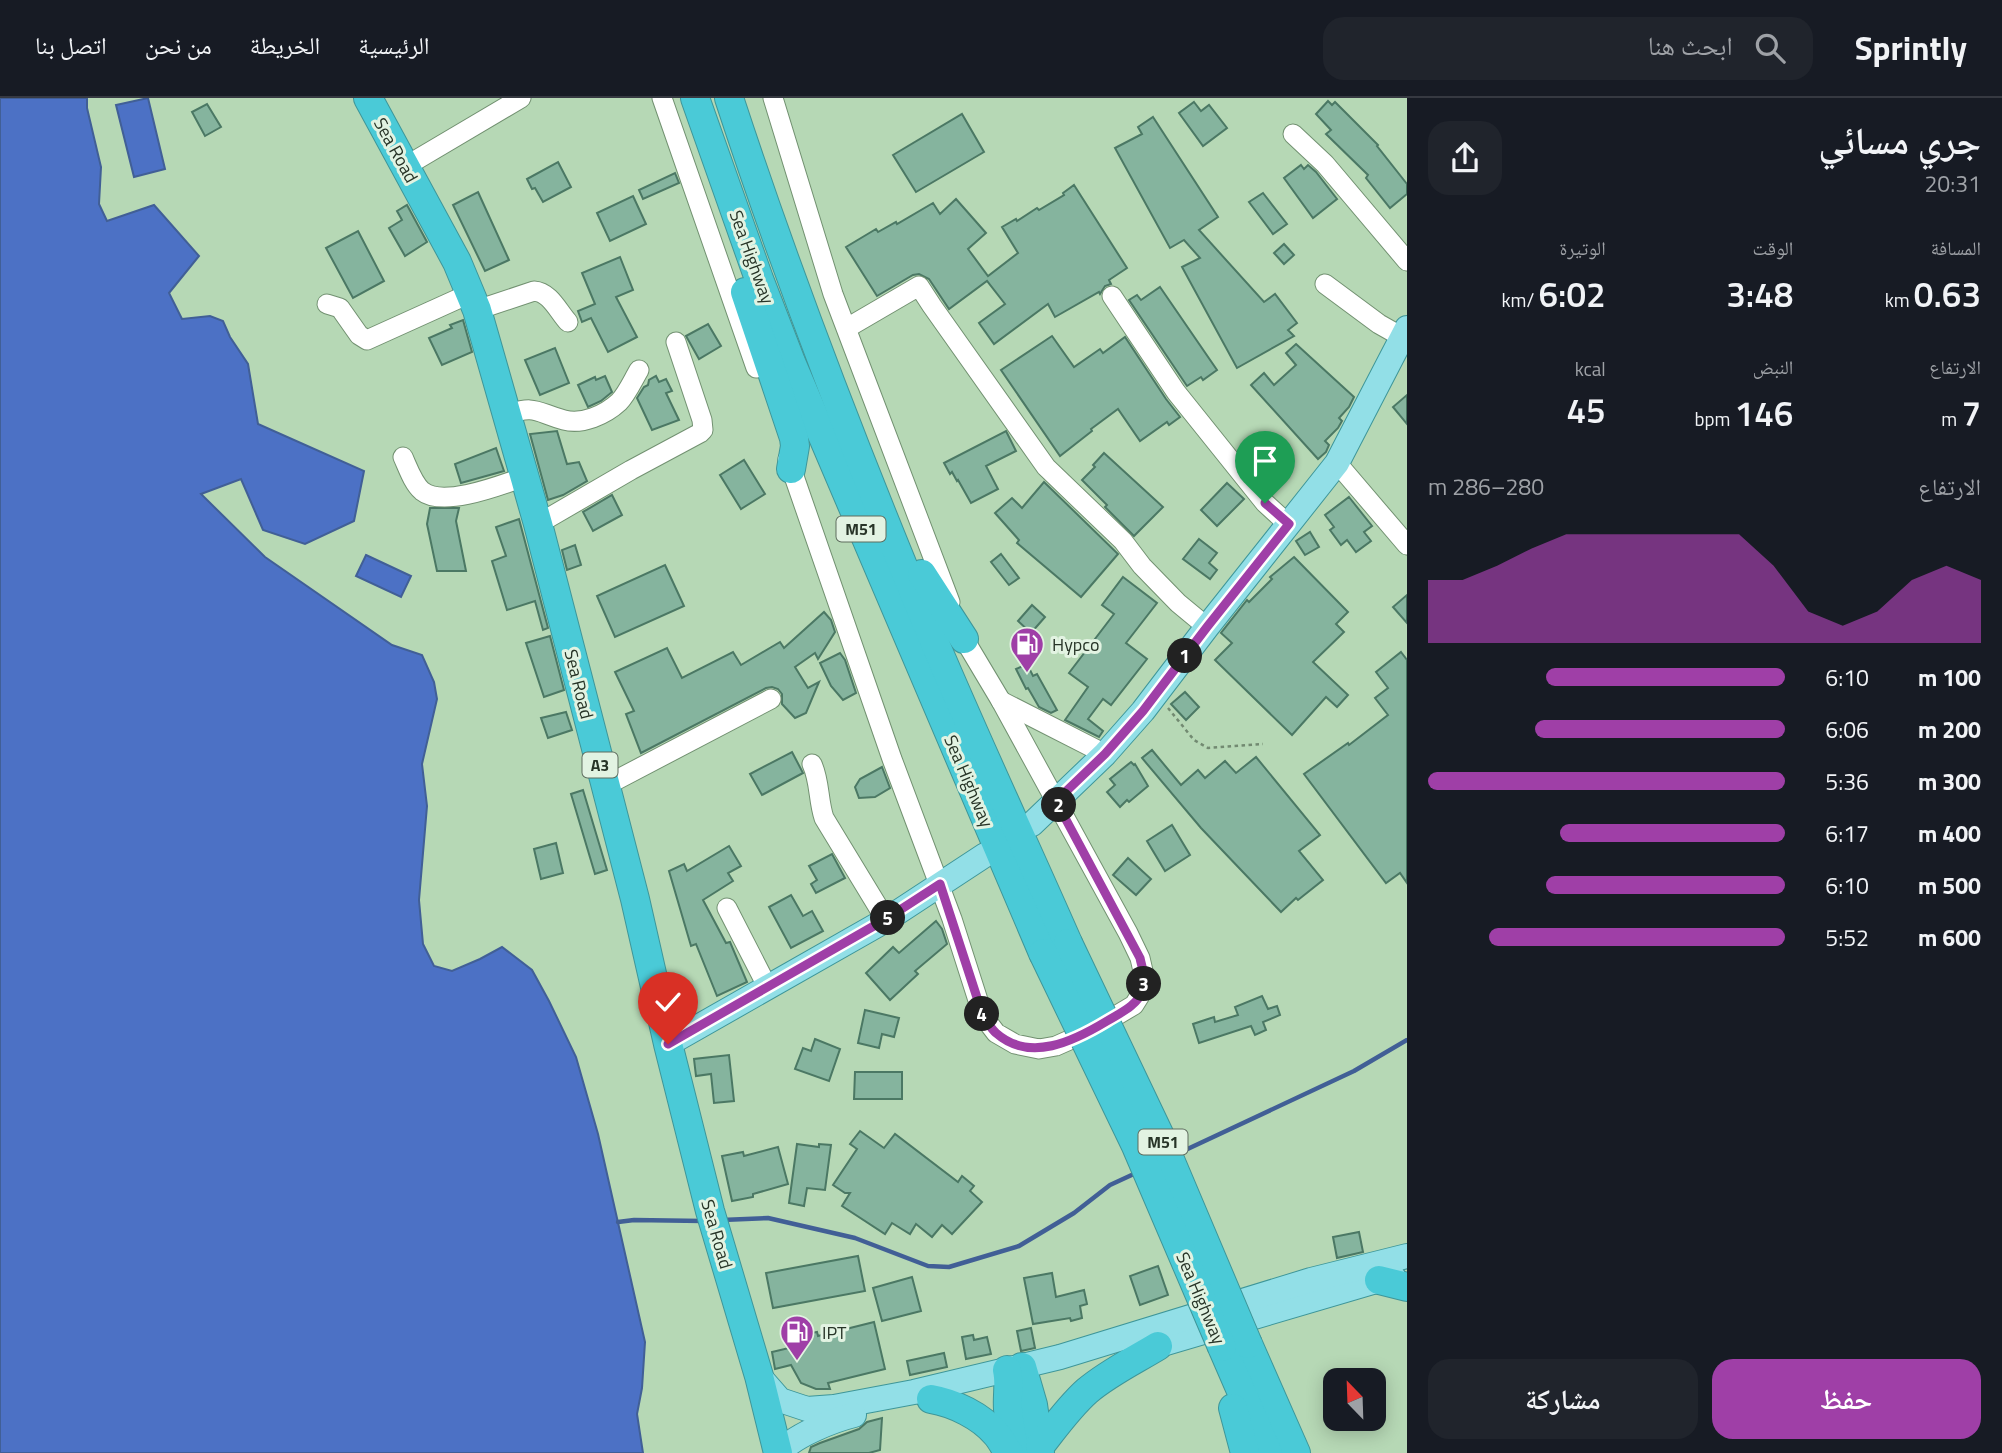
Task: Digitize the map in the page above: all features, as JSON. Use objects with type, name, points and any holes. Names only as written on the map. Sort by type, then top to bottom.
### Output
[{"type":"highway","name":"Sea Road","points":[[368,98],[457,262],[474,302],[538,524],[635,899],[710,1211],[779,1453]]},
{"type":"highway","name":"Sea Highway","points":[[729,98],[813,340],[1056,948]]},
{"type":"highway","points":[[698,106],[700,142],[709,178],[794,438],[791,469]]},
{"type":"highway","name":"Sea Highway","points":[[698,106],[791,362],[915,656],[1056,948],[1160,1136],[1268,1453]]},
{"type":"highway","points":[[876,496],[932,592],[964,639]]},
{"type":"highway","points":[[1379,1280],[1407,1287]]},
{"type":"highway","points":[[1016,1374],[1007,1405],[1010,1428],[1032,1451],[1089,1390],[1158,1346]]},
{"type":"highway","points":[[1233,1352],[1229,1396],[1245,1453]]},
{"type":"highway","name":"Sea Highway","points":[[1233,1352],[1296,1453]]},
{"type":"highway","points":[[931,1399],[948,1402],[975,1417],[995,1433],[1009,1453]]},
{"type":"main road","points":[[1032,824],[1105,754],[1156,696],[1337,463],[1405,333]]},
{"type":"main road","points":[[668,1044],[886,919],[985,855]]},
{"type":"main road","points":[[779,1453],[800,1438],[841,1418],[931,1399],[1311,1280],[1407,1256]]},
{"type":"main road","points":[[759,1376],[780,1400],[807,1409],[818,1409],[1158,1346],[1407,1273]]},
{"type":"street","points":[[406,166],[522,98]]},
{"type":"street","points":[[662,98],[892,759],[940,884],[983,1016],[996,1033],[1015,1044],[1039,1049],[1056,1046],[1092,1030],[1134,1005],[1144,989],[1140,958],[1001,701],[964,639],[833,294],[773,98]]},
{"type":"street","points":[[1293,134],[1325,164],[1407,261]]},
{"type":"street","points":[[1325,284],[1379,324],[1405,333]]},
{"type":"street","points":[[847,328],[919,286],[1046,467],[1123,541],[1142,566],[1178,603],[1207,627]]},
{"type":"street","points":[[327,304],[340,308],[359,335],[367,340],[474,302],[534,291],[547,295],[568,323]]},
{"type":"street","points":[[1112,296],[1177,392],[1265,503],[1289,524]]},
{"type":"street","points":[[538,524],[700,433],[703,425],[676,342]]},
{"type":"street","points":[[506,415],[524,408],[564,421],[580,423],[607,411],[621,401],[639,370]]},
{"type":"street","points":[[403,457],[418,486],[425,493],[443,498],[475,492],[524,477]]},
{"type":"street","points":[[1337,463],[1407,545]]},
{"type":"street","points":[[605,786],[771,699]]},
{"type":"street","points":[[1001,701],[1105,754]]},
{"type":"street","points":[[813,764],[824,818],[886,919]]},
{"type":"street","points":[[727,908],[768,988]]},
{"type":"path","points":[[1156,696],[1194,740],[1208,748],[1263,744]]},
{"type":"water","points":[[0,98],[87,98],[101,167],[99,204],[107,221],[154,205],[199,256],[169,293],[182,319],[210,316],[223,321],[248,364],[258,424],[364,471],[354,521],[305,544],[263,530],[241,479],[201,494],[265,557],[392,645],[422,655],[434,682],[437,699],[422,764],[427,806],[419,900],[423,944],[434,966],[452,971],[502,947],[532,970],[576,1057],[598,1134],[645,1342],[637,1414],[643,1453],[0,1453]]},
{"type":"water","points":[[148,98],[165,169],[134,177],[116,105]]},
{"type":"water","points":[[366,555],[411,576],[401,597],[356,576]]},
{"type":"building","points":[[1328,101],[1332,105],[1335,102],[1378,145],[1407,184],[1407,194],[1390,208],[1366,178],[1368,175],[1326,134],[1331,130],[1316,114]]},
{"type":"building","points":[[1194,102],[1201,111],[1209,105],[1227,128],[1203,146],[1179,113]]},
{"type":"building","points":[[207,104],[221,127],[205,136],[192,112]]},
{"type":"building","points":[[962,114],[984,152],[916,192],[893,155]]},
{"type":"building","points":[[1153,117],[1218,217],[1199,230],[1264,302],[1275,294],[1297,323],[1288,330],[1294,336],[1237,368],[1182,267],[1200,258],[1184,240],[1170,248],[1115,148],[1142,134],[1138,127]]},
{"type":"building","points":[[558,162],[571,187],[543,202],[527,179]]},
{"type":"building","points":[[1301,165],[1304,169],[1308,165],[1316,172],[1337,199],[1313,218],[1284,178]]},
{"type":"building","points":[[675,173],[679,183],[643,199],[639,190]]},
{"type":"building","points":[[1074,185],[1127,268],[1109,280],[1111,284],[1105,286],[1100,294],[1099,292],[1055,317],[1048,304],[994,344],[979,323],[1005,304],[987,281],[949,309],[929,279],[919,274],[877,296],[846,247],[876,229],[878,232],[896,222],[897,224],[933,203],[940,214],[956,199],[986,233],[968,249],[988,276],[1018,253],[1002,227],[1037,208],[1039,210],[1064,195],[1063,193]]},
{"type":"building","points":[[478,192],[509,260],[485,271],[453,205]]},
{"type":"building","points":[[1263,193],[1287,224],[1273,234],[1249,202]]},
{"type":"building","points":[[633,196],[646,224],[610,241],[597,213]]},
{"type":"building","points":[[407,205],[427,242],[405,256],[389,228],[402,220],[397,211]]},
{"type":"building","points":[[358,231],[384,281],[353,298],[326,248]]},
{"type":"building","points":[[1284,244],[1294,255],[1284,264],[1274,253]]},
{"type":"building","points":[[620,257],[633,290],[616,297],[637,337],[608,352],[591,318],[582,322],[578,311],[595,304],[582,273]]},
{"type":"building","points":[[1160,287],[1217,370],[1203,380],[1201,377],[1187,386],[1129,300],[1137,295],[1141,300]]},
{"type":"building","points":[[463,320],[472,352],[442,365],[429,338]]},
{"type":"building","points":[[708,324],[721,346],[699,359],[686,336]]},
{"type":"building","points":[[1052,336],[1074,367],[1100,349],[1103,353],[1125,337],[1180,417],[1169,425],[1167,422],[1140,441],[1118,409],[1060,456],[1001,370]]},
{"type":"building","points":[[1296,344],[1354,397],[1339,418],[1342,421],[1338,428],[1325,441],[1329,445],[1326,452],[1318,459],[1251,385],[1264,373],[1274,385],[1296,365],[1286,353]]},
{"type":"building","points":[[555,348],[569,383],[540,395],[525,360]]},
{"type":"building","points":[[605,376],[612,392],[588,407],[578,385],[595,377],[596,380]]},
{"type":"building","points":[[656,376],[659,382],[666,379],[672,391],[666,393],[679,420],[652,430],[637,398],[649,380]]},
{"type":"building","points":[[1407,395],[1407,424],[1393,407]]},
{"type":"building","points":[[557,431],[567,464],[579,462],[587,481],[548,500],[530,434]]},
{"type":"building","points":[[1006,431],[1016,451],[986,466],[998,489],[971,503],[944,463]]},
{"type":"building","points":[[496,448],[504,471],[461,483],[455,464]]},
{"type":"building","points":[[1104,453],[1163,507],[1134,536],[1082,480]]},
{"type":"building","points":[[744,460],[765,494],[741,509],[720,475]]},
{"type":"building","points":[[1044,482],[1118,554],[1081,597],[1017,543],[1019,540],[995,513],[1012,498],[1022,508]]},
{"type":"building","points":[[1227,483],[1244,499],[1217,526],[1201,510]]},
{"type":"building","points":[[612,495],[622,515],[593,531],[583,512]]},
{"type":"building","points":[[1349,497],[1372,526],[1364,532],[1371,541],[1356,552],[1347,540],[1341,545],[1330,530],[1334,527],[1325,515]]},
{"type":"building","points":[[430,508],[459,508],[456,521],[466,571],[437,571],[427,524]]},
{"type":"building","points":[[519,519],[548,628],[543,630],[535,601],[507,610],[492,561],[506,556],[496,527]]},
{"type":"building","points":[[1310,532],[1319,547],[1305,555],[1296,541]]},
{"type":"building","points":[[1199,539],[1217,553],[1209,563],[1217,570],[1210,579],[1183,559]]},
{"type":"building","points":[[575,545],[581,565],[567,570],[562,550]]},
{"type":"building","points":[[1001,554],[1019,578],[1009,585],[991,562]]},
{"type":"building","points":[[1294,557],[1348,612],[1336,624],[1344,632],[1313,662],[1348,695],[1337,707],[1326,697],[1292,735],[1215,660],[1232,643],[1221,633],[1247,600],[1249,602],[1272,579],[1270,577]]},
{"type":"building","points":[[665,565],[684,606],[615,637],[597,596]]},
{"type":"building","points":[[1123,577],[1157,603],[1126,643],[1147,659],[1111,705],[1103,699],[1088,719],[1103,731],[1099,737],[1065,720],[1088,687],[1069,673],[1114,614],[1102,605]]},
{"type":"building","points":[[1407,595],[1407,623],[1393,607]]},
{"type":"building","points":[[1032,605],[1045,617],[1031,633],[1018,621]]},
{"type":"building","points":[[824,612],[831,620],[835,632],[818,659],[815,653],[795,667],[808,688],[819,682],[806,713],[795,718],[782,704],[782,694],[778,689],[766,688],[641,753],[626,714],[634,711],[615,672],[667,648],[682,678],[733,652],[741,665],[780,642],[784,648]]},
{"type":"building","points":[[550,636],[564,690],[544,697],[526,643]]},
{"type":"building","points":[[1401,652],[1407,660],[1407,883],[1400,873],[1386,883],[1304,774],[1348,743],[1349,745],[1388,715],[1375,698],[1388,688],[1376,672]]},
{"type":"building","points":[[840,653],[856,693],[843,700],[831,686],[820,663]]},
{"type":"building","points":[[1027,664],[1033,676],[1037,674],[1057,710],[1051,713],[1039,707],[1028,688],[1026,689],[1016,669]]},
{"type":"building","points":[[1185,692],[1199,707],[1186,720],[1171,704]]},
{"type":"building","points":[[566,712],[572,730],[548,738],[541,718]]},
{"type":"building","points":[[1152,750],[1181,785],[1198,770],[1205,778],[1225,761],[1236,773],[1256,757],[1320,835],[1299,851],[1323,880],[1281,912],[1201,828],[1142,758]]},
{"type":"building","points":[[792,752],[803,773],[762,795],[750,774]]},
{"type":"building","points":[[1131,762],[1135,764],[1148,786],[1120,807],[1107,792],[1115,785],[1110,779]]},
{"type":"building","points":[[882,767],[890,788],[875,797],[859,798],[855,787],[860,779]]},
{"type":"building","points":[[583,790],[607,870],[595,874],[571,794]]},
{"type":"building","points":[[1172,825],[1190,855],[1165,871],[1147,841]]},
{"type":"building","points":[[556,843],[563,873],[541,879],[534,849]]},
{"type":"building","points":[[729,846],[741,866],[728,873],[733,881],[703,900],[726,943],[730,942],[747,982],[717,996],[696,944],[691,946],[669,871],[684,864],[687,871]]},
{"type":"building","points":[[832,854],[845,878],[816,893],[811,884],[817,880],[809,866]]},
{"type":"building","points":[[1128,858],[1151,879],[1136,895],[1113,875]]},
{"type":"building","points":[[791,895],[803,916],[812,911],[823,931],[791,948],[769,907]]},
{"type":"building","points":[[936,921],[947,944],[915,971],[918,974],[890,1000],[866,973],[893,947],[899,953]]},
{"type":"building","points":[[1262,996],[1268,1009],[1277,1006],[1280,1015],[1263,1022],[1266,1030],[1255,1035],[1251,1026],[1199,1043],[1193,1024],[1214,1017],[1215,1022],[1238,1015],[1235,1007]]},
{"type":"building","points":[[865,1010],[899,1018],[894,1037],[882,1034],[879,1048],[858,1043]]},
{"type":"building","points":[[815,1039],[840,1049],[829,1081],[795,1069],[803,1048],[811,1051]]},
{"type":"building","points":[[729,1055],[734,1101],[714,1103],[711,1074],[696,1076],[694,1059]]},
{"type":"building","points":[[855,1072],[902,1072],[902,1099],[854,1099]]},
{"type":"building","points":[[860,1131],[884,1148],[895,1134],[958,1182],[962,1176],[974,1186],[970,1191],[982,1202],[952,1234],[942,1225],[932,1237],[916,1224],[910,1234],[892,1223],[885,1234],[842,1206],[850,1193],[845,1193],[833,1185],[857,1149],[850,1144]]},
{"type":"building","points":[[797,1144],[819,1147],[819,1144],[831,1145],[825,1190],[807,1188],[804,1206],[789,1203]]},
{"type":"building","points":[[778,1147],[788,1184],[753,1194],[753,1197],[732,1201],[722,1156],[743,1152],[744,1156]]},
{"type":"building","points":[[1359,1232],[1363,1252],[1337,1258],[1333,1237]]},
{"type":"building","points":[[858,1256],[865,1291],[773,1308],[766,1273]]},
{"type":"building","points":[[1158,1266],[1168,1295],[1140,1305],[1130,1276]]},
{"type":"building","points":[[1052,1273],[1056,1297],[1084,1290],[1087,1304],[1080,1306],[1082,1318],[1033,1324],[1024,1278]]},
{"type":"building","points":[[912,1277],[921,1311],[882,1321],[873,1288]]},
{"type":"building","points":[[874,1322],[885,1369],[828,1383],[830,1389],[816,1389],[801,1383],[791,1365],[775,1369],[772,1352],[789,1348],[787,1338],[817,1332],[818,1336]]},
{"type":"building","points":[[1031,1328],[1035,1348],[1021,1351],[1017,1331]]},
{"type":"building","points":[[973,1335],[974,1340],[987,1337],[991,1354],[966,1359],[962,1337]]},
{"type":"building","points":[[944,1353],[947,1367],[910,1375],[907,1361]]},
{"type":"building","points":[[882,1418],[880,1450],[869,1453],[809,1453],[811,1447]]},
{"type":"waterway","points":[[1179,1153],[1354,1071],[1407,1040]]},
{"type":"waterway","points":[[722,1220],[768,1218],[855,1238],[928,1266],[949,1267],[1019,1246],[1074,1213],[1110,1185],[1136,1173]]},
{"type":"waterway","points":[[618,1222],[703,1221]]},
{"type":"place","name":"Hypco","points":[[1027,674]]},
{"type":"place","name":"IPT","points":[[797,1362]]},
{"type":"route","points":[[668,1044],[886,919],[940,884],[983,1016],[996,1033],[1015,1044],[1039,1049],[1056,1046],[1092,1030],[1134,1005],[1144,989],[1140,958],[1056,801],[1105,754],[1143,711],[1289,524],[1265,503]]}]
